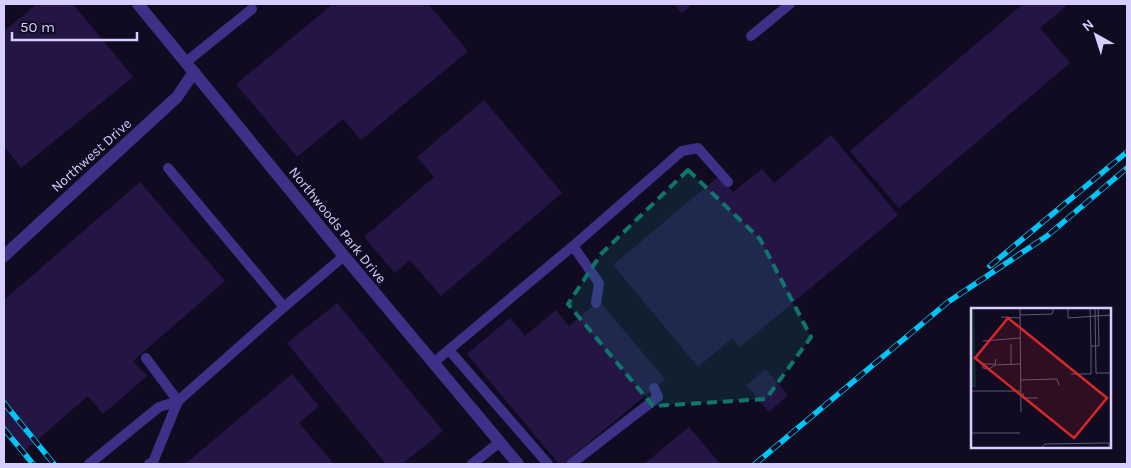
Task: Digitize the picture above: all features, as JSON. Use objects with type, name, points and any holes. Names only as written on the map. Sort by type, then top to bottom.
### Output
[{"type":"street","name":"Northwoods Park Drive","points":[[138,4],[344,256],[518,464]]},
{"type":"street","name":"Northwest Drive","points":[[4,256],[177,97],[190,67]]},
{"type":"lane","points":[[751,36],[790,4]]},
{"type":"lane","points":[[190,67],[252,9]]},
{"type":"lane","points":[[433,363],[573,246],[682,151],[698,148],[728,182]]},
{"type":"lane","points":[[168,168],[284,306]]},
{"type":"lane","points":[[573,246],[599,283],[596,303]]},
{"type":"lane","points":[[89,464],[159,407],[178,401],[284,306],[344,256]]},
{"type":"lane","points":[[449,350],[548,464]]},
{"type":"lane","points":[[146,358],[178,401]]},
{"type":"lane","points":[[571,464],[658,397],[654,388]]},
{"type":"lane","points":[[149,464],[153,462],[178,401]]},
{"type":"lane","points":[[472,464],[500,442]]},
{"type":"highlighted area","points":[[688,170],[760,239],[811,337],[766,399],[653,406],[568,304],[601,254]]},
{"type":"building","points":[[37,4],[73,4],[133,77],[21,168],[4,146],[4,31]]},
{"type":"building","points":[[333,4],[428,4],[468,51],[361,140],[343,119],[297,157],[236,84]]},
{"type":"building","points":[[674,4],[693,4],[682,13]]},
{"type":"building","points":[[1023,4],[1069,4],[1040,28],[1070,63],[899,208],[850,151]]},
{"type":"building","points":[[484,100],[562,193],[441,296],[410,260],[395,273],[364,237],[434,177],[417,157]]},
{"type":"building","points":[[831,135],[898,215],[740,347],[732,338],[698,367],[613,265],[719,176],[733,192],[762,169],[774,183]]},
{"type":"building","points":[[140,182],[225,281],[133,361],[147,376],[103,414],[88,396],[23,452],[4,431],[4,300]]},
{"type":"building","points":[[599,301],[665,379],[563,464],[559,464],[467,354],[510,318],[525,336],[556,310],[569,326]]},
{"type":"building","points":[[337,303],[443,431],[402,464],[386,464],[287,343]]},
{"type":"building","points":[[766,369],[788,395],[769,412],[746,385]]},
{"type":"building","points":[[292,374],[319,406],[299,423],[334,464],[185,464]]},
{"type":"building","points":[[689,427],[720,464],[644,464]]},
{"type":"railway","points":[[990,266],[1127,152]]},
{"type":"railway","points":[[755,464],[948,302],[1047,236],[1127,168]]},
{"type":"railway","points":[[4,403],[54,464]]},
{"type":"railway","points":[[4,429],[33,464]]}]
